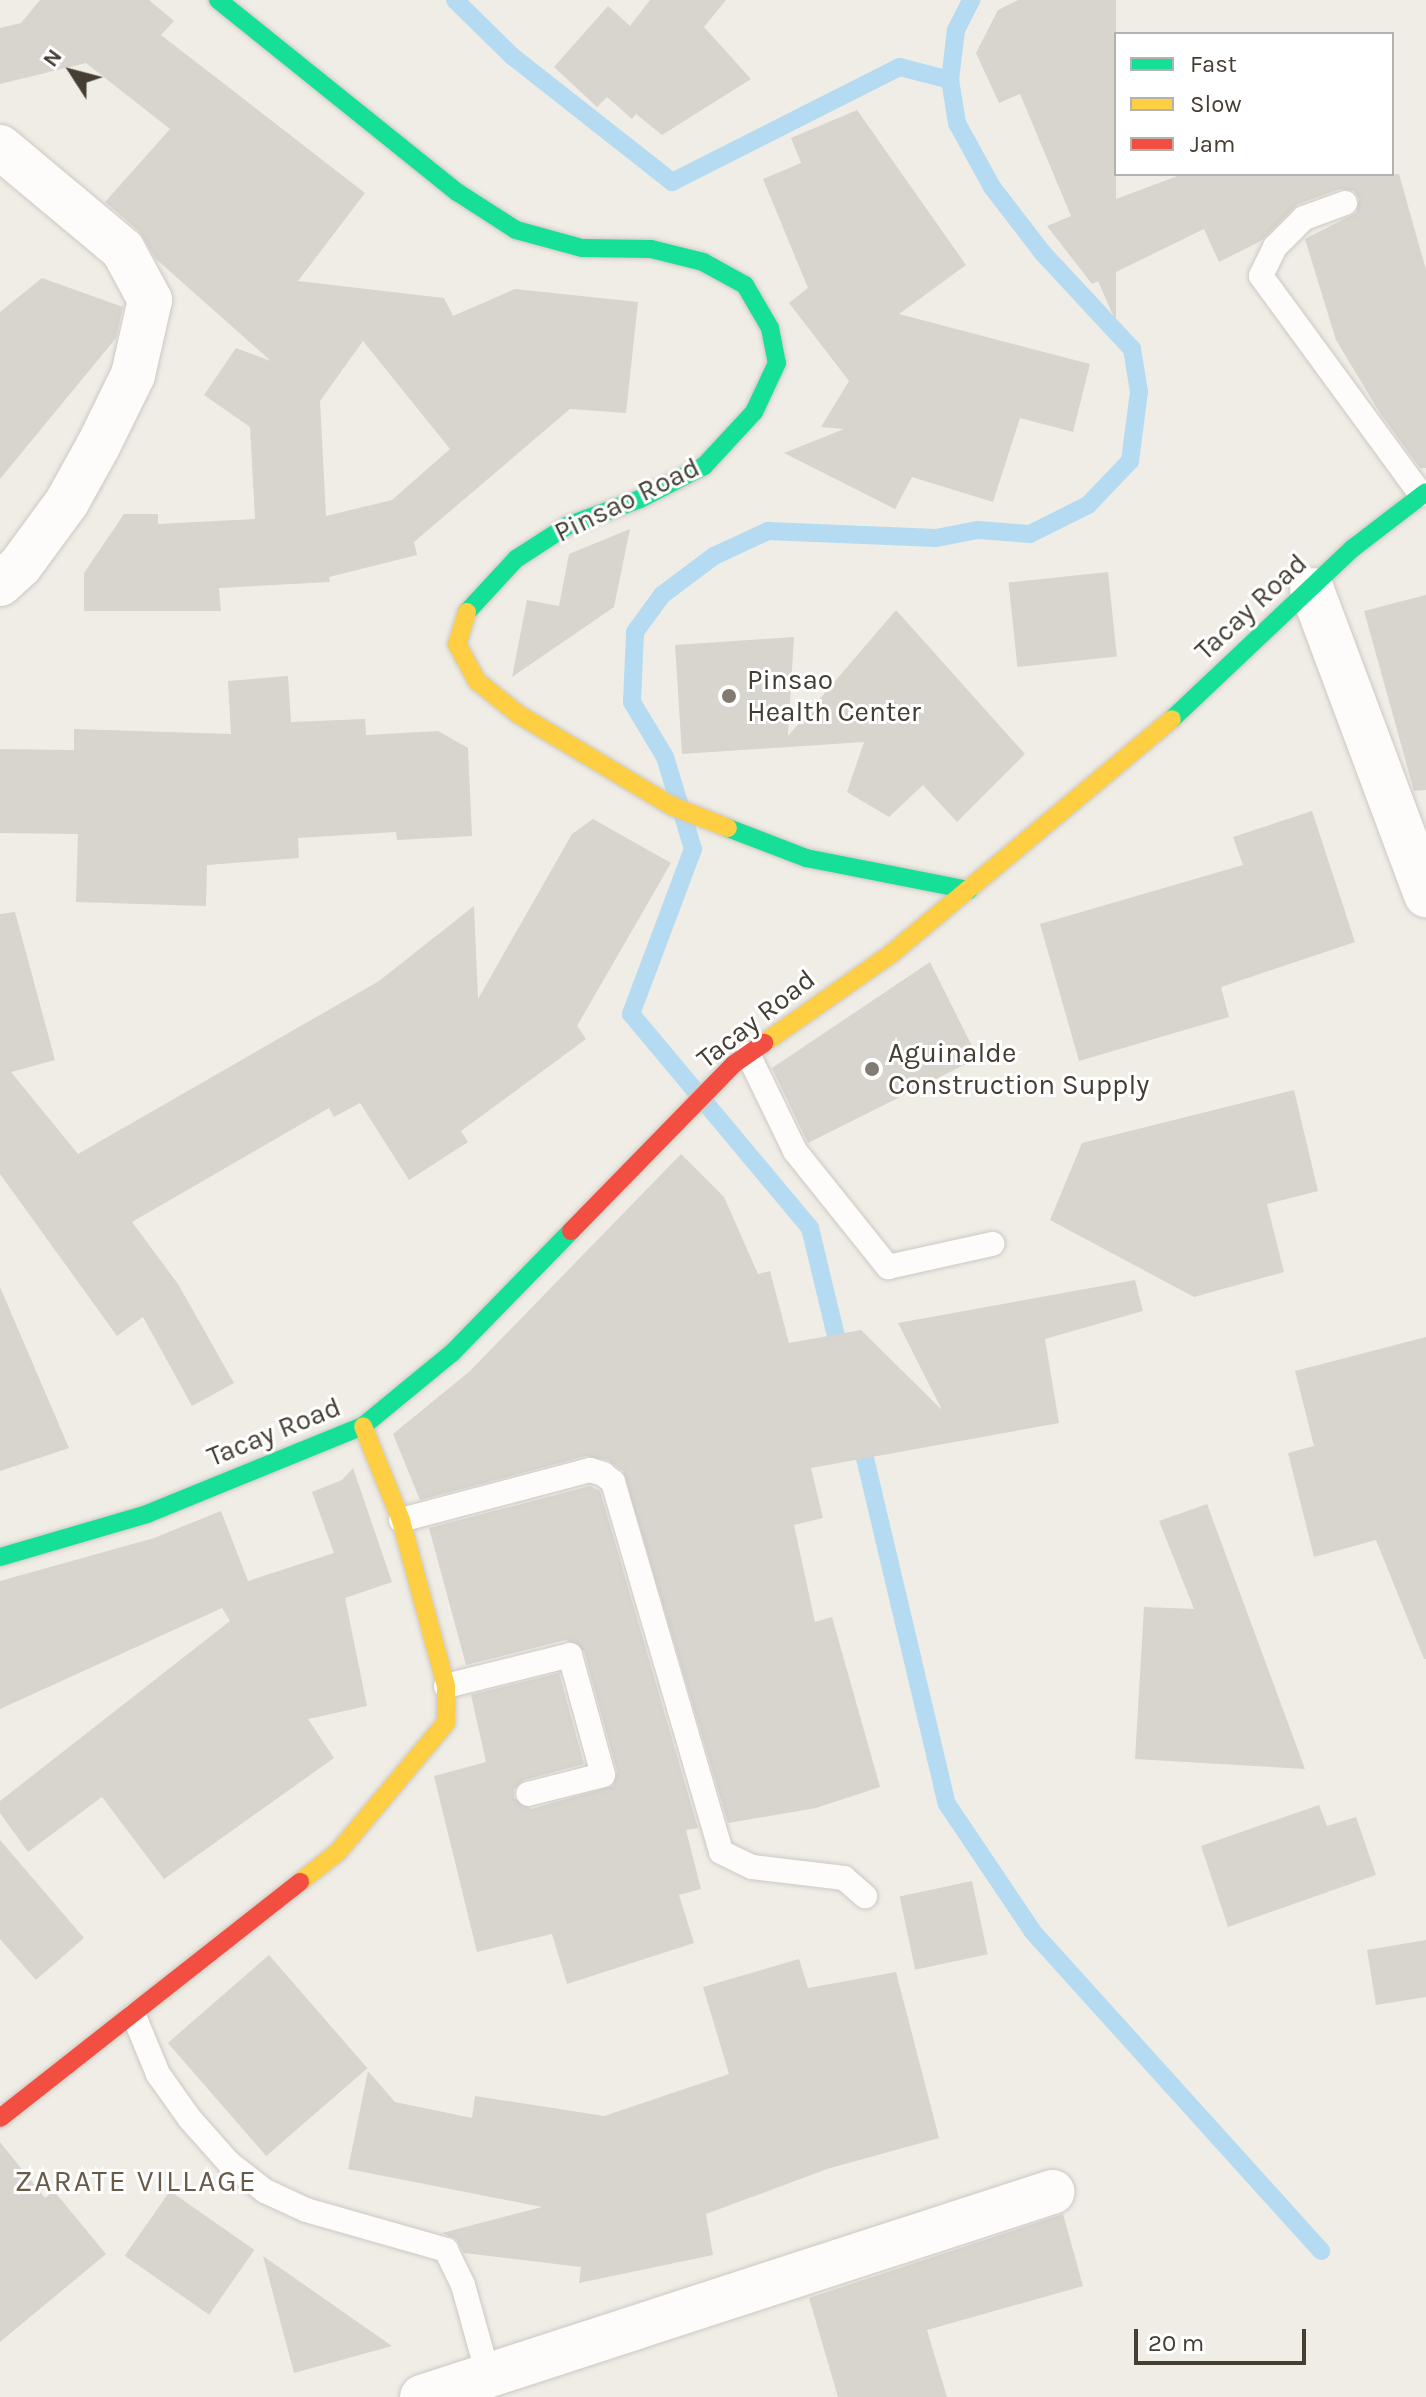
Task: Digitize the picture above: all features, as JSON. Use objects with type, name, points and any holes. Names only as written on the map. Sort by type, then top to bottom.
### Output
[{"type":"street","name":"Pinsao Road","points":[[218,0],[457,192],[516,230],[582,248],[651,249],[703,262],[745,285],[770,328],[777,363],[754,412],[704,466],[640,499],[567,526],[516,559],[469,606],[457,644],[477,681],[518,714],[672,806],[806,858],[969,890]]},
{"type":"street","points":[[0,584],[20,566],[67,502],[98,446],[133,375],[150,300],[123,250],[6,165]]},
{"type":"street","name":"Tacay Road","points":[[0,1557],[147,1514],[363,1426],[452,1353],[741,1059],[891,954],[1147,743],[1352,549],[1423,494]]},
{"type":"street","points":[[1312,590],[1426,895]]},
{"type":"street","points":[[0,2118],[134,2016],[338,1852],[446,1723],[446,1686],[401,1520],[363,1426]]},
{"type":"street","points":[[422,2397],[489,2378],[1052,2192]]},
{"type":"lane","points":[[1345,203],[1304,218],[1275,247],[1261,276],[1423,494]]},
{"type":"lane","points":[[741,1059],[795,1151],[888,1267],[992,1244]]},
{"type":"lane","points":[[401,1520],[590,1470],[603,1474],[613,1482],[721,1852],[752,1867],[844,1878],[865,1896]]},
{"type":"lane","points":[[446,1686],[570,1655],[603,1775],[528,1794]]},
{"type":"lane","points":[[134,2016],[158,2074],[190,2119],[229,2163],[265,2191],[306,2210],[361,2221],[446,2250],[463,2285],[489,2378]]},
{"type":"building","points":[[40,0],[149,0],[174,21],[161,35],[365,193],[298,281],[444,298],[453,316],[515,289],[638,302],[626,413],[570,409],[414,542],[417,555],[329,577],[330,582],[219,588],[221,611],[84,611],[84,573],[124,514],[158,514],[158,524],[255,519],[250,427],[204,395],[236,348],[271,361],[156,259],[139,231],[105,202],[170,129],[86,63],[0,84],[0,28],[21,23]],"holes":[[[363,341],[450,449],[392,500],[326,516],[320,401]]]},
{"type":"building","points":[[650,0],[726,0],[704,27],[751,79],[662,135],[636,114],[632,119],[607,97],[597,107],[554,67],[608,6],[630,26]]},
{"type":"building","points":[[1018,0],[1116,0],[1116,199],[1178,176],[1399,174],[1426,270],[1426,468],[1420,468],[1380,413],[1336,340],[1305,239],[1356,213],[1359,199],[1354,191],[1340,189],[1298,204],[1261,241],[1219,262],[1204,229],[1116,272],[1116,322],[1098,281],[1092,284],[1047,226],[1071,216],[1020,94],[999,103],[976,53],[998,10]]},
{"type":"building","points":[[857,110],[966,265],[899,314],[1090,364],[1073,432],[1020,418],[993,502],[912,477],[895,509],[784,453],[844,429],[821,427],[849,381],[789,303],[808,288],[763,179],[801,163],[791,138]]},
{"type":"building","points":[[42,278],[123,307],[116,338],[0,479],[0,312]]},
{"type":"building","points":[[630,529],[614,607],[512,677],[527,600],[559,606],[569,554]]},
{"type":"building","points":[[1108,572],[1117,657],[1017,667],[1009,582]]},
{"type":"building","points":[[1426,595],[1426,790],[1414,791],[1364,611]]},
{"type":"building","points":[[896,610],[1025,754],[957,822],[923,785],[889,817],[847,792],[864,742],[682,754],[675,645],[794,637],[788,736]]},
{"type":"building","points":[[288,676],[291,722],[365,719],[366,735],[438,731],[468,748],[472,836],[397,840],[396,832],[298,838],[299,858],[207,865],[206,906],[76,902],[78,834],[0,833],[0,749],[74,750],[74,729],[231,734],[228,681]]},
{"type":"building","points":[[1312,811],[1355,942],[1221,987],[1229,1017],[1079,1061],[1040,924],[1243,865],[1233,837]]},
{"type":"building","points":[[593,819],[671,863],[577,1026],[586,1039],[461,1131],[468,1142],[409,1180],[360,1103],[334,1117],[329,1108],[132,1222],[178,1284],[234,1383],[192,1406],[143,1317],[117,1336],[0,1174],[0,914],[15,912],[55,1060],[11,1072],[78,1154],[379,981],[474,906],[478,999],[572,834]]},
{"type":"building","points":[[930,962],[978,1058],[808,1143],[772,1068]]},
{"type":"building","points":[[1294,1090],[1318,1191],[1267,1204],[1284,1272],[1194,1297],[1050,1220],[1082,1143]]},
{"type":"building","points":[[681,1154],[724,1197],[758,1274],[770,1271],[789,1343],[861,1330],[942,1410],[898,1323],[1135,1280],[1143,1311],[1045,1339],[1059,1423],[811,1468],[823,1518],[794,1525],[815,1622],[832,1617],[880,1787],[816,1808],[728,1823],[623,1471],[607,1460],[586,1456],[420,1500],[393,1434],[470,1371]]},
{"type":"building","points":[[0,1287],[69,1448],[0,1471]]},
{"type":"building","points":[[1426,1337],[1424,1659],[1376,1540],[1314,1557],[1288,1453],[1314,1446],[1295,1371]]},
{"type":"building","points":[[353,1468],[392,1582],[345,1598],[367,1706],[308,1719],[334,1758],[164,1879],[102,1797],[28,1852],[0,1813],[0,1801],[230,1621],[222,1608],[0,1709],[0,1581],[154,1538],[221,1511],[248,1581],[334,1553],[312,1492],[342,1480]]},
{"type":"building","points":[[590,1486],[600,1491],[698,1828],[686,1830],[701,1889],[679,1895],[694,1943],[567,1984],[552,1934],[477,1952],[434,1776],[486,1762],[471,1695],[559,1673],[584,1764],[524,1780],[514,1789],[514,1798],[531,1809],[613,1786],[617,1771],[584,1651],[566,1640],[466,1665],[429,1528]]},
{"type":"building","points":[[1207,1504],[1305,1769],[1135,1759],[1144,1607],[1194,1609],[1159,1521]]},
{"type":"building","points":[[1319,1805],[1327,1826],[1356,1817],[1376,1875],[1228,1927],[1201,1846]]},
{"type":"building","points":[[0,1840],[84,1938],[36,1980],[0,1939]]},
{"type":"building","points":[[972,1881],[988,1954],[915,1970],[900,1896]]},
{"type":"building","points":[[1426,1940],[1426,1997],[1376,2005],[1367,1950]]},
{"type":"building","points":[[269,1955],[367,2068],[266,2156],[168,2043]]},
{"type":"building","points":[[799,1959],[808,1988],[896,1972],[939,2138],[827,2169],[706,2214],[713,2255],[579,2283],[581,2267],[464,2253],[456,2239],[442,2233],[542,2207],[348,2169],[368,2071],[395,2102],[472,2118],[475,2096],[604,2116],[729,2074],[703,1987]]},
{"type":"building","points":[[0,2142],[45,2198],[54,2191],[106,2254],[0,2342]]},
{"type":"building","points":[[170,2191],[254,2250],[209,2315],[125,2256]]},
{"type":"building","points":[[1063,2214],[1083,2286],[927,2330],[947,2397],[838,2397],[809,2298]]},
{"type":"building","points":[[263,2256],[392,2346],[294,2373]]},
{"type":"waterway","points":[[455,0],[512,56],[672,182],[900,67],[950,80]]},
{"type":"waterway","points":[[841,1357],[810,1228],[631,1014],[693,849],[665,757],[632,702],[635,632],[662,595],[714,556],[768,531],[936,538],[978,530],[1030,534],[1088,505],[1130,461],[1139,392],[1132,349],[1042,252],[992,187],[957,123],[950,80],[956,30],[971,0]]},
{"type":"waterway","points":[[860,1437],[947,1804],[1033,1932],[1321,2251]]},
{"type":"traffic: fast","points":[[218,0],[457,192],[516,230],[582,248],[651,249],[703,262],[745,285],[770,328],[777,363],[754,412],[704,466],[640,499],[567,526],[516,559],[467,612]]},
{"type":"traffic: fast","points":[[1172,719],[1352,549],[1426,492]]},
{"type":"traffic: fast","points":[[728,828],[806,858],[969,890]]},
{"type":"traffic: fast","points":[[0,1557],[147,1514],[363,1426],[452,1353],[571,1231]]},
{"type":"traffic: slow","points":[[467,612],[457,644],[477,681],[518,714],[672,806],[728,828]]},
{"type":"traffic: slow","points":[[764,1043],[891,954],[1172,719]]},
{"type":"traffic: slow","points":[[300,1882],[338,1852],[446,1723],[446,1686],[401,1520],[363,1426]]},
{"type":"traffic: jam","points":[[571,1231],[734,1064],[764,1043]]},
{"type":"traffic: jam","points":[[0,2118],[300,1882]]},
{"type":"place","name":"Pinsao Health Center","points":[[729,696]]},
{"type":"place","name":"Aguinalde Construction Supply","points":[[872,1069]]},
{"type":"district","name":"ZARATE VILLAGE","points":[[136,2181]]}]
